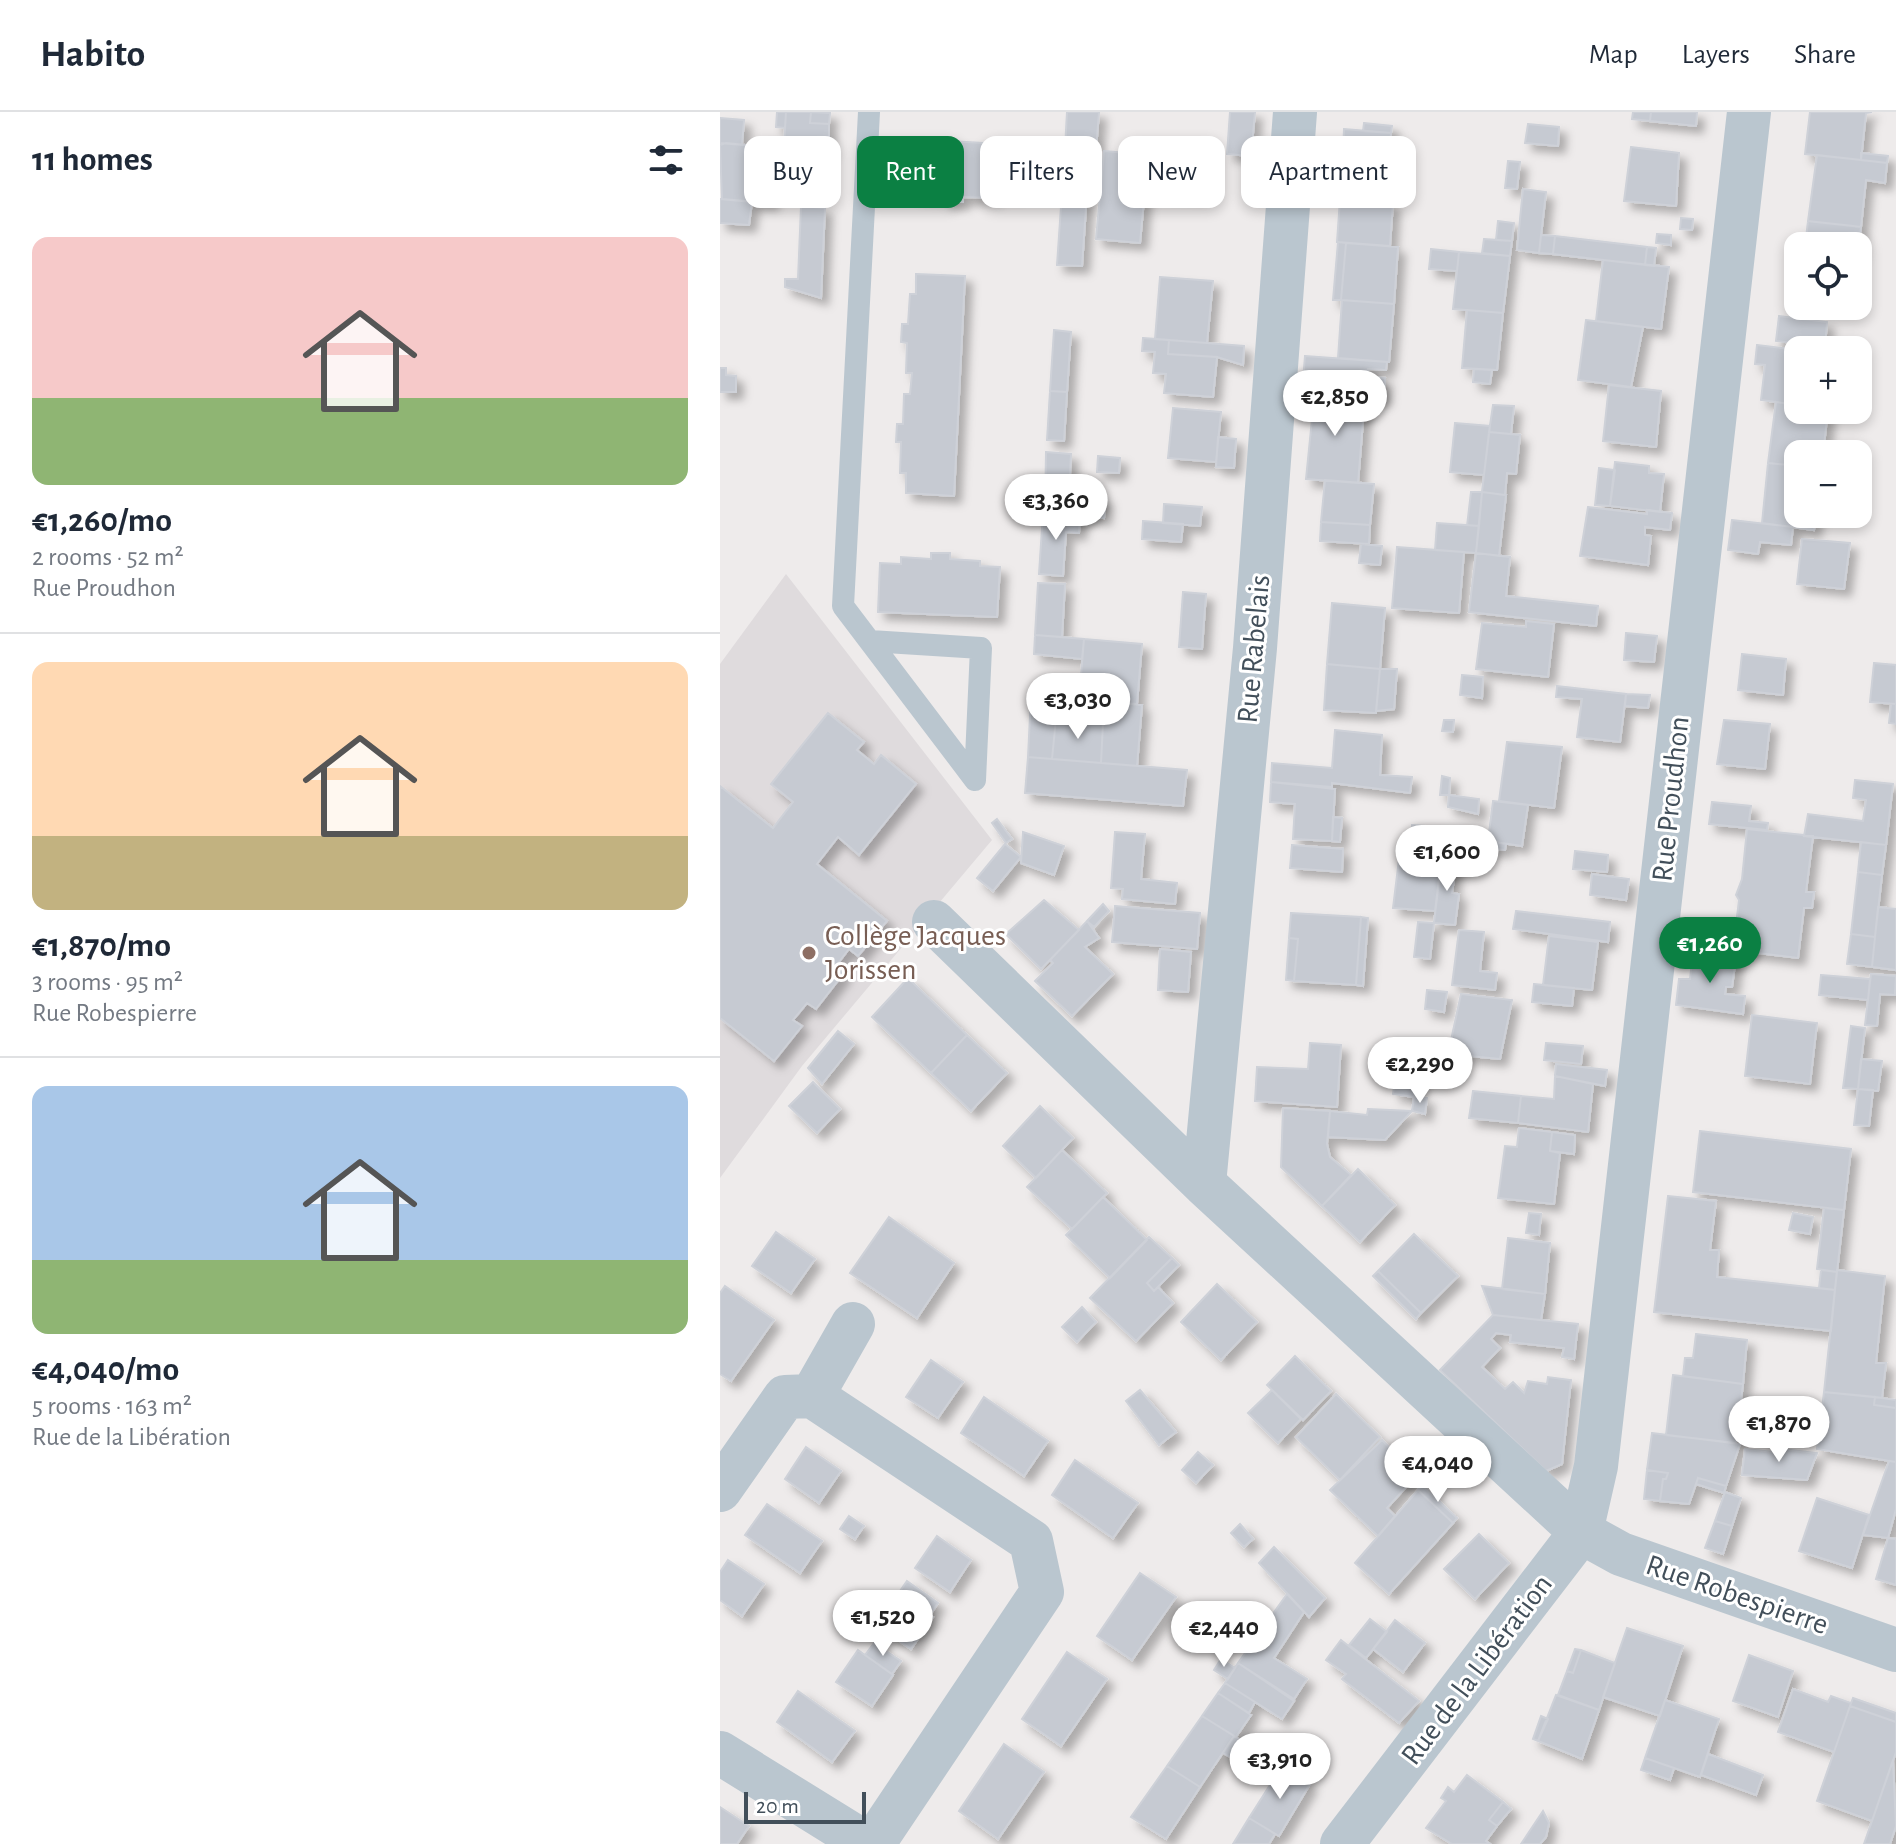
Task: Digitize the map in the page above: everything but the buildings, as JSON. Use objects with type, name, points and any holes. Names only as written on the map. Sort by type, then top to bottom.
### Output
[{"type":"street","name":"Rue Rabelais","points":[[1204,1184],[1255,648],[1295,112]]},
{"type":"street","name":"Rue Proudhon","points":[[1581,1532],[1596,1466],[1749,112]]},
{"type":"street","name":"Rue Robespierre","points":[[934,922],[1204,1184],[1581,1532],[1621,1554],[1896,1650]]},
{"type":"street","points":[[812,1396],[853,1324]]},
{"type":"street","points":[[720,1490],[785,1397],[812,1396],[1031,1541],[1042,1592],[870,1844],[720,1753]]},
{"type":"street","name":"Rue de la Libération","points":[[1342,1844],[1581,1532]]},
{"type":"lane","points":[[869,112],[843,606],[975,780],[981,648],[870,641]]},
{"type":"shaded area","name":"Collège Jacques Jorissen","points":[[786,574],[992,840],[802,1066],[720,1178],[720,664]]},
{"type":"place","name":"Collège Jacques Jorissen","points":[[809,953]]}]
